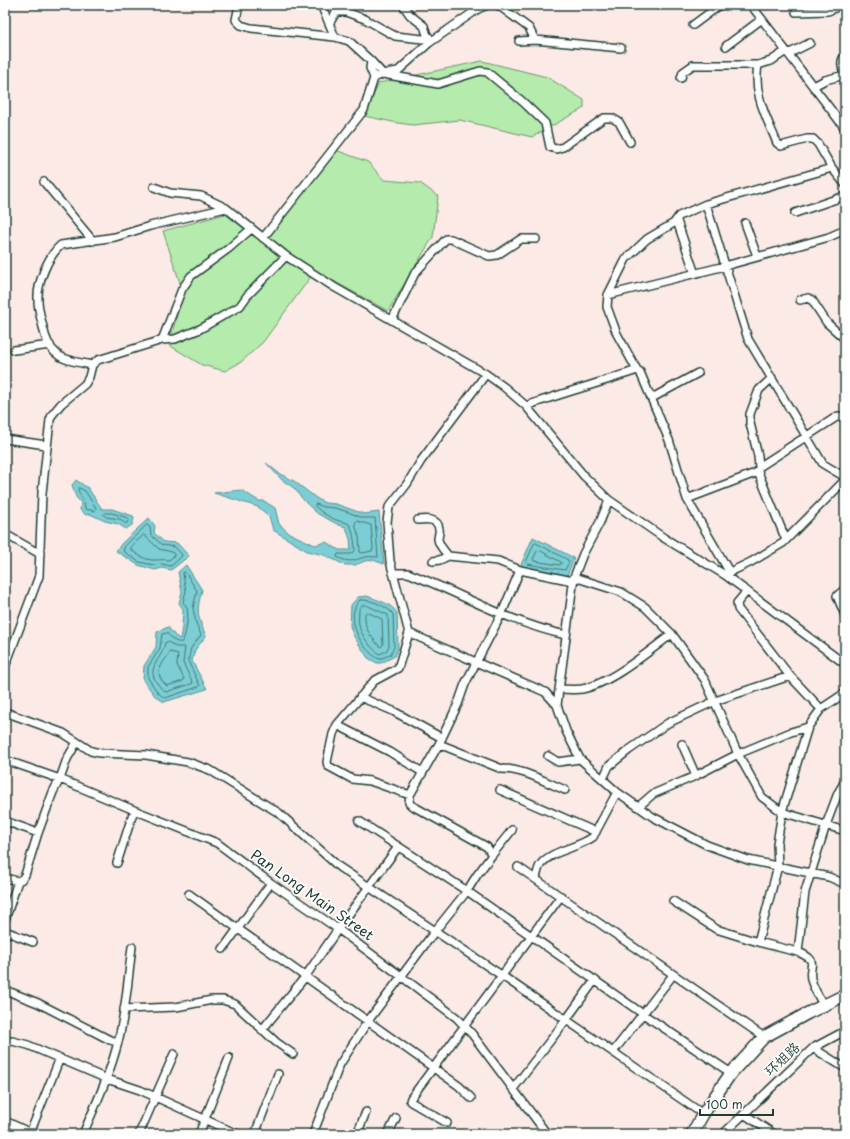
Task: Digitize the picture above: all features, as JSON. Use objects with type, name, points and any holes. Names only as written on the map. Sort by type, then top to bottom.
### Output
[{"type":"highway","points":[[692,1134],[703,1114],[731,1072],[764,1037],[823,1005],[845,995]]},
{"type":"street","points":[[238,5],[236,20],[241,25],[251,28],[335,37],[349,41],[383,74],[438,84],[480,71],[486,72],[523,102],[545,124],[550,147],[556,149],[563,147],[604,118],[612,118],[619,122],[630,142]]},
{"type":"street","points":[[321,5],[335,37]]},
{"type":"street","points":[[403,5],[410,15],[424,26],[429,40]]},
{"type":"street","points":[[374,78],[383,74],[398,71],[429,40],[477,7],[487,5]]},
{"type":"street","points":[[498,5],[529,28],[535,40]]},
{"type":"street","points":[[693,26],[720,5]]},
{"type":"street","points":[[751,5],[844,127]]},
{"type":"street","points":[[796,12],[819,8],[828,11],[842,5]]},
{"type":"street","points":[[329,24],[336,12],[346,12],[365,19],[395,36],[429,40]]},
{"type":"street","points":[[726,46],[762,19]]},
{"type":"street","points":[[519,41],[535,40],[621,48]]},
{"type":"street","points":[[682,78],[683,72],[693,65],[758,64],[771,61],[787,52],[810,43]]},
{"type":"street","points":[[814,86],[825,80],[845,75],[841,62],[845,56]]},
{"type":"street","points":[[263,238],[364,110],[374,78],[370,68],[371,61]]},
{"type":"street","points":[[758,64],[756,78],[758,95],[777,143],[781,146],[807,139],[813,140],[818,144],[832,168],[845,184]]},
{"type":"street","points":[[727,574],[687,499],[668,440],[652,398],[640,372],[637,370],[617,334],[607,307],[608,295],[626,259],[647,239],[677,221],[679,216],[706,204],[832,168]]},
{"type":"street","points":[[44,182],[93,241]]},
{"type":"street","points":[[154,187],[170,193],[201,196],[226,208],[286,256],[334,288],[486,374],[526,406],[584,476],[609,500],[664,538],[727,574],[746,591],[845,664]]},
{"type":"street","points":[[795,213],[845,196]]},
{"type":"street","points":[[706,204],[748,339],[823,464],[845,477]]},
{"type":"street","points":[[92,365],[69,360],[57,355],[45,337],[38,299],[41,278],[51,256],[61,245],[115,237],[150,226],[226,208]]},
{"type":"street","points":[[677,221],[695,274]]},
{"type":"street","points":[[746,223],[757,256]]},
{"type":"street","points":[[162,340],[182,289],[191,276],[228,249],[251,229]]},
{"type":"street","points":[[608,295],[726,266],[757,256],[829,237],[845,230]]},
{"type":"street","points":[[392,320],[415,273],[446,239],[451,239],[489,256],[497,255],[521,239],[536,239]]},
{"type":"street","points":[[5,668],[39,576],[42,493],[46,445],[52,415],[61,404],[85,384],[89,377],[92,365],[98,360],[162,340],[175,339],[200,329],[240,306],[247,296],[286,256]]},
{"type":"street","points":[[800,300],[808,298],[812,300],[827,323],[845,339]]},
{"type":"street","points":[[14,350],[50,345]]},
{"type":"street","points":[[526,406],[565,392],[609,380],[637,370]]},
{"type":"street","points":[[652,398],[698,373]]},
{"type":"street","points":[[410,795],[370,781],[352,779],[328,766],[326,762],[333,734],[337,725],[374,681],[398,668],[409,633],[390,561],[387,522],[389,507],[407,484],[421,461],[486,374]]},
{"type":"street","points":[[772,378],[759,390],[750,414],[750,423],[758,456],[758,470],[786,540]]},
{"type":"street","points":[[687,499],[758,470],[838,416],[845,416]]},
{"type":"street","points":[[5,439],[46,445]]},
{"type":"street","points":[[727,574],[770,552],[786,540],[845,480]]},
{"type":"street","points":[[557,705],[574,579],[583,554],[600,522],[609,500]]},
{"type":"street","points":[[418,520],[429,519],[436,522],[439,529],[438,538],[441,546],[448,556]]},
{"type":"street","points":[[5,534],[40,554]]},
{"type":"street","points":[[433,560],[440,560],[448,556],[498,561],[520,570],[574,579],[621,592],[645,607],[672,634],[705,680],[738,754],[762,797],[782,812],[845,831]]},
{"type":"street","points":[[492,855],[487,847],[409,803],[410,795],[440,741],[476,662],[502,614],[520,570]]},
{"type":"street","points":[[393,573],[408,574],[418,577],[502,614],[551,632],[566,635]]},
{"type":"street","points":[[845,589],[837,596],[845,615]]},
{"type":"street","points":[[746,591],[737,607],[790,676],[821,709]]},
{"type":"street","points":[[409,633],[545,692],[557,705],[566,731],[580,759],[617,792],[653,817],[707,845],[748,860],[829,877],[845,884]]},
{"type":"street","points":[[560,689],[581,689],[593,686],[623,670],[672,634]]},
{"type":"street","points":[[603,779],[609,766],[668,723],[715,701],[790,676]]},
{"type":"street","points":[[758,942],[778,866],[777,844],[782,812],[808,727],[821,709],[845,693]]},
{"type":"street","points":[[360,697],[393,711],[440,741],[502,769],[513,769],[565,790]]},
{"type":"street","points":[[5,712],[63,732],[91,751],[100,753],[146,755],[188,762],[210,770],[279,813],[339,867],[501,975],[703,1114]]},
{"type":"street","points":[[337,725],[390,752],[422,772]]},
{"type":"street","points":[[638,807],[653,794],[696,776],[738,754],[791,732],[808,727]]},
{"type":"street","points":[[5,920],[18,881],[25,875],[54,789],[60,779],[67,759],[77,742]]},
{"type":"street","points":[[682,744],[696,776]]},
{"type":"street","points":[[548,756],[558,762],[580,759]]},
{"type":"street","name":"Pan Long Main Street","points":[[5,760],[60,779],[217,843],[338,929],[465,1025],[547,1134]]},
{"type":"street","points":[[798,952],[805,892],[826,825],[838,793],[845,781]]},
{"type":"street","points":[[500,790],[596,832]]},
{"type":"street","points":[[536,879],[540,865],[547,859],[588,840],[596,832],[617,792]]},
{"type":"street","points":[[117,863],[134,810]]},
{"type":"street","points":[[5,820],[38,833]]},
{"type":"street","points":[[359,821],[467,891],[643,1014],[731,1072]]},
{"type":"street","points":[[313,1134],[340,1064],[368,1021],[512,830]]},
{"type":"street","points":[[262,1030],[305,977],[398,847]]},
{"type":"street","points":[[518,867],[764,1037]]},
{"type":"street","points":[[5,878],[18,881]]},
{"type":"street","points":[[223,948],[272,883]]},
{"type":"street","points":[[190,894],[368,1021],[464,1091],[471,1098]]},
{"type":"street","points":[[447,1123],[410,1101],[432,1068],[561,896]]},
{"type":"street","points":[[673,901],[716,929],[807,955],[812,963],[811,979],[823,1005]]},
{"type":"street","points":[[5,931],[33,942]]},
{"type":"street","points":[[83,1134],[107,1079],[118,1042],[132,947]]},
{"type":"street","points":[[613,1052],[673,975]]},
{"type":"street","points":[[513,1089],[595,980]]},
{"type":"street","points":[[5,990],[32,1000],[110,1040],[118,1042]]},
{"type":"street","points":[[124,1009],[176,1007],[212,1000],[223,1000],[235,1004],[262,1030],[293,1054]]},
{"type":"street","name":"环姐路","points":[[723,1134],[813,1048],[845,1031]]},
{"type":"street","points":[[5,1043],[12,1041],[28,1045],[107,1079],[155,1097],[237,1134]]},
{"type":"street","points":[[813,1048],[845,1068]]},
{"type":"street","points":[[139,1134],[174,1054]]},
{"type":"street","points":[[5,1121],[32,1133],[60,1058]]},
{"type":"street","points":[[199,1134],[206,1120],[229,1058]]},
{"type":"street","points":[[255,1134],[278,1074]]},
{"type":"street","points":[[357,1134],[366,1112]]},
{"type":"street","points":[[744,1114],[774,1134]]},
{"type":"street","points":[[388,1134],[396,1118]]},
{"type":"green space","points":[[482,61],[547,77],[584,100],[584,108],[532,137],[460,120],[413,125],[364,116],[379,83]]},
{"type":"green space","points":[[333,149],[368,162],[384,180],[420,183],[438,196],[433,237],[388,311],[315,271],[263,342],[241,362],[225,371],[202,365],[169,345],[183,292],[163,231],[225,214],[263,242]]},
{"type":"water","points":[[266,463],[280,474],[294,481],[325,503],[336,504],[364,514],[379,512],[384,564],[373,560],[355,565],[345,565],[324,555],[307,551],[273,530],[269,516],[258,507],[214,493],[241,490],[259,501],[264,501],[275,508],[279,524],[289,533],[315,545],[326,542],[339,550],[351,550],[350,539],[346,527],[318,514],[305,502],[294,488],[282,480]]},
{"type":"water","points":[[76,480],[88,488],[102,509],[112,509],[133,516],[134,519],[132,525],[126,529],[118,524],[105,521],[90,514],[86,515],[80,510],[81,503],[76,497],[72,485]]},
{"type":"water","points":[[149,518],[155,526],[154,533],[164,542],[177,543],[189,556],[171,570],[162,568],[155,570],[138,565],[116,551],[122,543]]},
{"type":"water","points":[[533,537],[574,558],[567,576],[520,567]]},
{"type":"water","points":[[186,565],[202,590],[198,613],[206,636],[195,650],[192,661],[207,689],[164,702],[155,696],[143,680],[144,666],[156,647],[157,632],[168,627],[175,636],[180,639],[183,609],[179,603],[182,592],[178,572]]},
{"type":"water","points":[[367,596],[388,604],[397,613],[398,648],[395,656],[381,663],[377,663],[368,658],[353,635],[350,626],[351,605],[358,597]]}]
